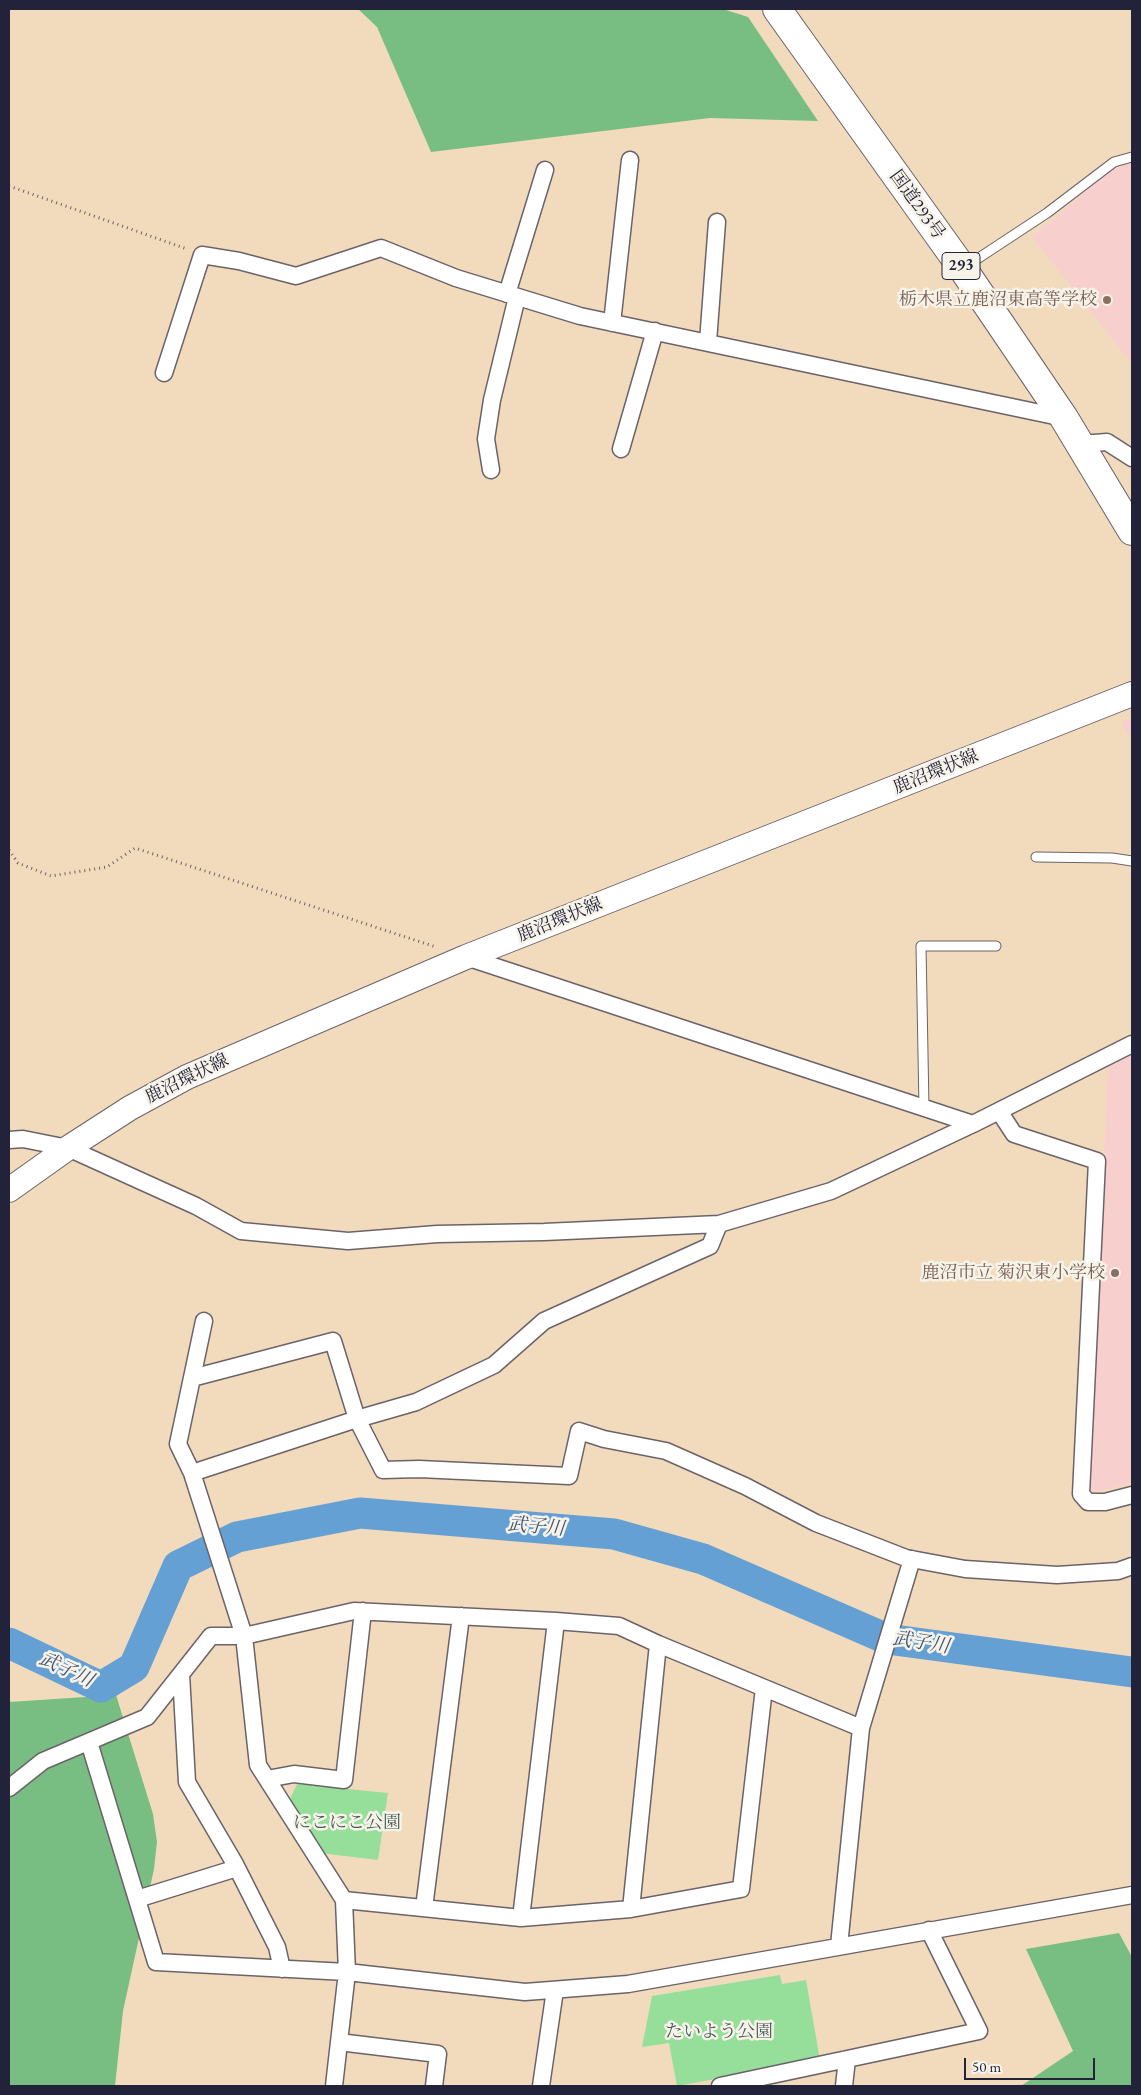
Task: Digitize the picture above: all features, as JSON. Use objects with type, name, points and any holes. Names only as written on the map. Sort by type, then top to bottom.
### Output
[{"type":"highway","name":"国道293号","points":[[778,9],[963,269],[1064,418],[1132,532]]},
{"type":"main road","name":"鹿沼環状線","points":[[9,1190],[68,1148],[130,1108],[187,1077],[466,957],[1132,694]]},
{"type":"street","points":[[612,323],[630,160]]},
{"type":"street","points":[[491,470],[486,439],[492,400],[512,295],[545,170]]},
{"type":"street","points":[[708,342],[717,222]]},
{"type":"street","points":[[164,373],[202,255],[239,260],[296,276],[381,248],[456,278],[580,316],[1064,418]]},
{"type":"street","points":[[621,449],[655,332]]},
{"type":"street","points":[[1080,444],[1107,442],[1132,458]]},
{"type":"street","points":[[466,957],[973,1124]]},
{"type":"street","points":[[9,1140],[23,1139],[68,1148],[196,1206],[242,1231],[348,1241],[437,1234],[544,1232],[719,1224],[831,1191],[973,1124],[1132,1044]]},
{"type":"street","points":[[999,1111],[1014,1134],[1097,1161],[1081,1494],[1088,1502],[1105,1502],[1132,1495]]},
{"type":"street","points":[[192,1473],[357,1419],[416,1402],[494,1365],[544,1321],[710,1246],[719,1224]]},
{"type":"street","points":[[204,1320],[178,1444],[192,1473],[244,1636],[258,1765],[344,1900],[348,1972],[334,2086]]},
{"type":"street","points":[[192,1378],[333,1341],[357,1419],[383,1470],[419,1469],[569,1476],[579,1431],[604,1439],[666,1451],[745,1486],[816,1523],[912,1559],[965,1569],[1057,1575],[1118,1570],[1132,1566]]},
{"type":"street","points":[[839,1946],[861,1728],[912,1559]]},
{"type":"street","points":[[9,1788],[43,1761],[147,1717],[211,1636],[244,1636],[354,1611],[620,1626],[658,1644],[861,1728]]},
{"type":"street","points":[[267,1779],[294,1774],[344,1780],[363,1612]]},
{"type":"street","points":[[424,1908],[461,1616]]},
{"type":"street","points":[[521,1918],[556,1621]]},
{"type":"street","points":[[631,1909],[658,1644]]},
{"type":"street","points":[[181,1674],[187,1782],[237,1868],[277,1948],[282,1969]]},
{"type":"street","points":[[344,1900],[521,1918],[631,1909],[741,1889],[764,1688]]},
{"type":"street","points":[[89,1742],[156,1962],[348,1972],[525,1992],[555,1990],[628,1984],[1132,1894]]},
{"type":"street","points":[[137,1899],[237,1868]]},
{"type":"street","points":[[720,2086],[756,2082],[847,2059],[979,2031],[929,1930]]},
{"type":"street","points":[[541,2086],[555,1990]]},
{"type":"street","points":[[339,2042],[438,2054],[434,2086]]},
{"type":"street","points":[[844,2086],[847,2059]]},
{"type":"lane","points":[[963,269],[1047,213],[1114,162],[1132,157]]},
{"type":"lane","points":[[1036,857],[1112,858],[1132,861]]},
{"type":"lane","points":[[924,1108],[921,946],[996,946]]},
{"type":"path","points":[[9,186],[202,255]]},
{"type":"path","points":[[9,850],[18,863],[51,876],[107,867],[135,848],[466,957]]},
{"type":"shaded area","name":"栃木県立鹿沼東高等学校","points":[[1132,162],[1132,364],[1032,237],[1116,166]]},
{"type":"shaded area","points":[[1132,718],[1132,742],[1121,722]]},
{"type":"shaded area","name":"鹿沼市立 菊沢東小学校","points":[[1132,1051],[1132,1483],[1097,1492],[1089,1490],[1108,1063]]},
{"type":"green space","points":[[358,9],[723,9],[748,17],[818,121],[710,118],[431,152],[377,27]]},
{"type":"green space","points":[[116,1695],[153,1814],[157,1842],[154,1869],[123,2011],[115,2086],[9,2086],[9,1702]]},
{"type":"green space","name":"にこにこ公園","points":[[297,1784],[388,1793],[378,1860],[320,1853],[290,1799]]},
{"type":"green space","points":[[1119,1933],[1132,1957],[1132,2086],[1021,2086],[1073,2051],[1026,1949]]},
{"type":"green space","name":"たいよう公園","points":[[780,1975],[782,1984],[806,1980],[820,2060],[677,2086],[669,2043],[642,2047],[652,1996]]},
{"type":"waterway","name":"武子川","points":[[9,1643],[101,1687],[134,1667],[178,1566],[237,1537],[360,1513],[614,1534],[703,1559],[887,1639],[1132,1672]]},
{"type":"place","name":"栃木県立鹿沼東高等学校","points":[[1107,300]]},
{"type":"place","name":"鹿沼市立 菊沢東小学校","points":[[1115,1273]]}]
